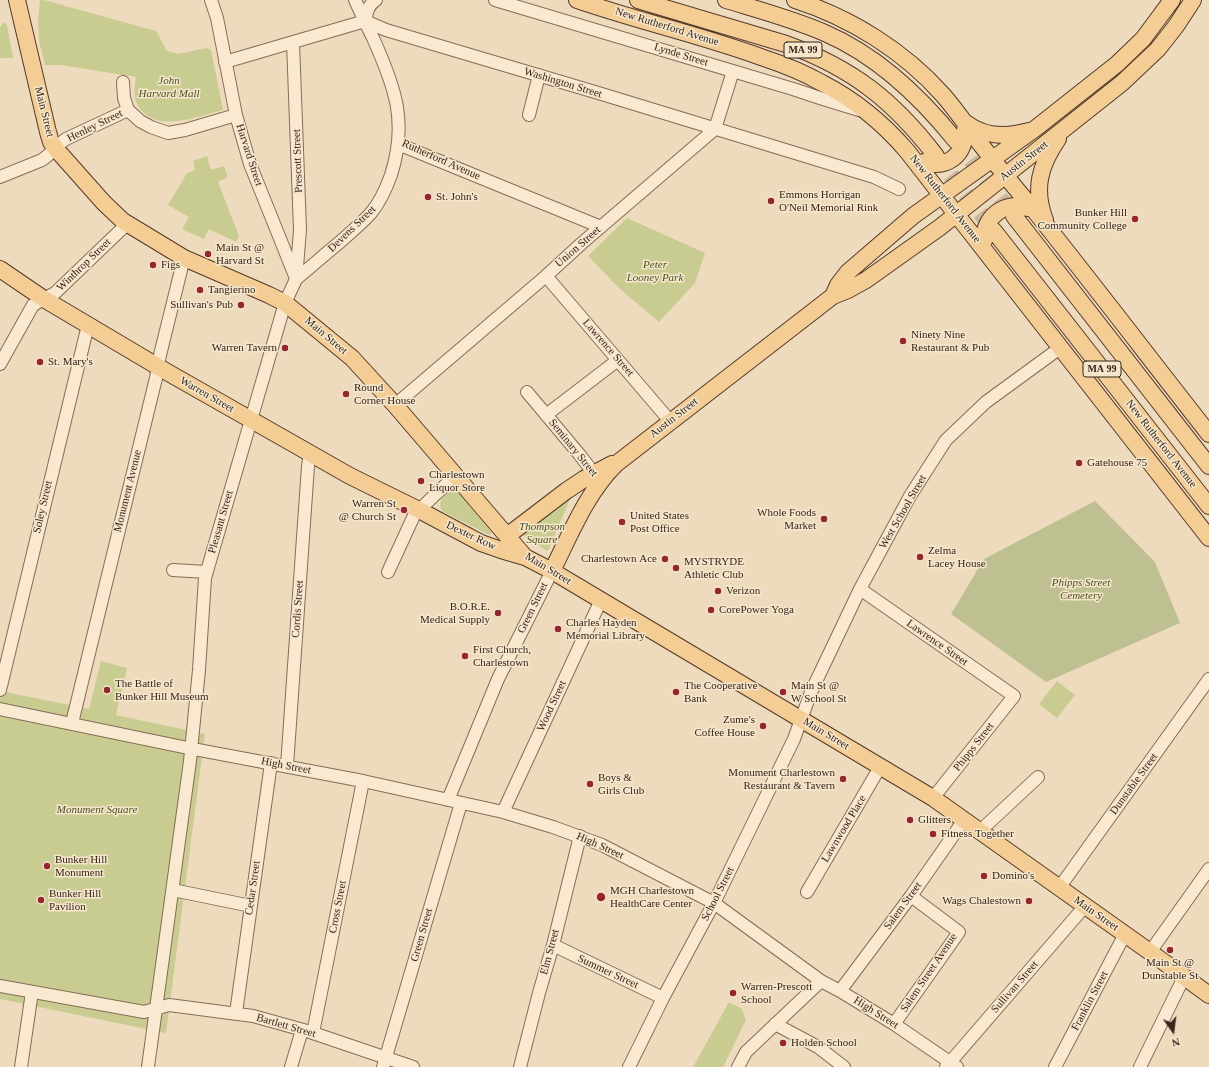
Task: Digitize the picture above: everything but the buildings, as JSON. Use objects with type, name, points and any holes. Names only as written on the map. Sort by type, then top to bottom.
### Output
[{"type":"main road","name":"Main Street","points":[[17,0],[48,132],[51,142],[56,149],[119,218],[184,258],[285,303],[352,358],[395,405],[525,557],[552,571],[933,798],[1209,995]]},
{"type":"main road","name":"New Rutherford Avenue","points":[[577,0],[728,46],[792,68],[832,88],[867,112],[884,126],[907,151],[1209,538]]},
{"type":"main road","name":"New Rutherford Avenue","points":[[638,0],[780,42],[808,52],[838,67],[866,85],[893,107],[936,156]]},
{"type":"main road","name":"MA 99","points":[[726,0],[806,25],[856,49],[883,67],[909,88],[926,105],[956,141]]},
{"type":"main road","points":[[795,0],[814,6],[845,21],[872,37],[894,51],[933,85],[950,103],[992,159],[1051,231],[1209,434]]},
{"type":"main road","name":"Austin Street","points":[[833,296],[841,280],[852,267],[913,216],[1036,128],[1124,59],[1155,24],[1172,0]]},
{"type":"main road","name":"Austin Street","points":[[552,571],[598,478],[833,296],[856,286],[893,262],[956,215],[1071,124],[1122,83],[1158,49],[1176,26],[1193,0]]},
{"type":"main road","points":[[963,120],[973,128],[995,135],[1014,134],[1036,128]]},
{"type":"main road","points":[[907,151],[929,164],[940,164],[950,160],[957,155],[963,145],[965,133],[963,120]]},
{"type":"main road","points":[[1051,231],[1045,220],[1040,204],[1040,177],[1043,166],[1050,152],[1061,135],[1071,124]]},
{"type":"main road","points":[[988,254],[985,243],[985,232],[988,221],[996,213],[1006,208],[1017,206],[1024,207],[1036,213]]},
{"type":"main road","name":"MA 99","points":[[1014,216],[1209,466]]},
{"type":"main road","name":"New Rutherford Avenue","points":[[994,231],[1209,506]]},
{"type":"main road","name":"Warren Street","points":[[0,268],[44,299],[250,420],[310,452],[350,476],[418,510]]},
{"type":"main road","points":[[507,536],[566,491],[598,478]]},
{"type":"main road","name":"Dexter Row","points":[[418,510],[481,543],[525,557]]},
{"type":"street","name":"Harvard Street","points":[[211,0],[217,18],[236,115],[250,164],[296,279]]},
{"type":"street","name":"Rutherford Avenue","points":[[355,0],[394,89],[398,114],[398,144],[601,227]]},
{"type":"street","points":[[225,62],[364,21],[368,8],[372,2],[376,0]]},
{"type":"street","name":"Lynde Street","points":[[495,0],[867,112]]},
{"type":"street","name":"Washington Street","points":[[364,21],[386,30],[874,177],[899,188]]},
{"type":"street","name":"Prescott Street","points":[[294,42],[300,230],[296,279]]},
{"type":"street","points":[[715,129],[733,71]]},
{"type":"street","points":[[529,115],[539,76]]},
{"type":"street","points":[[123,82],[124,98],[128,110],[140,121],[150,127],[168,133],[185,130],[236,115]]},
{"type":"street","name":"Henley Street","points":[[0,177],[42,160],[66,139],[128,110]]},
{"type":"street","name":"Union Street","points":[[395,405],[715,129]]},
{"type":"street","name":"Devens Street","points":[[296,279],[371,213],[382,197],[395,161],[398,144]]},
{"type":"street","name":"Winthrop Street","points":[[0,364],[33,305],[55,294],[128,223]]},
{"type":"street","name":"Monument Avenue","points":[[72,723],[184,258]]},
{"type":"street","name":"Lawrence Street","points":[[546,276],[670,421]]},
{"type":"street","points":[[285,303],[296,279]]},
{"type":"street","name":"Pleasant Street","points":[[191,748],[199,670],[205,578],[285,303]]},
{"type":"street","name":"Soley Street","points":[[0,690],[88,325]]},
{"type":"street","name":"West School Street","points":[[801,719],[811,692],[860,589],[910,496],[946,440],[986,402],[1060,348]]},
{"type":"street","name":"Seminary Street","points":[[546,415],[618,360]]},
{"type":"street","name":"Seminary Street","points":[[527,392],[598,478]]},
{"type":"street","name":"Cordis Street","points":[[287,766],[310,452]]},
{"type":"street","points":[[388,572],[418,510],[455,476]]},
{"type":"street","points":[[173,570],[207,572]]},
{"type":"street","name":"Green Street","points":[[448,800],[495,686],[552,571]]},
{"type":"street","name":"Lawrence Street","points":[[860,589],[1014,696]]},
{"type":"street","name":"Wood Street","points":[[503,812],[601,600]]},
{"type":"street","name":"Dunstable Street","points":[[1059,888],[1209,679]]},
{"type":"street","name":"Phipps Street","points":[[933,798],[1014,696]]},
{"type":"street","points":[[0,709],[191,748],[148,1067]]},
{"type":"street","name":"School Street","points":[[629,1067],[663,998],[714,903],[794,739],[801,719]]},
{"type":"street","name":"High Street","points":[[191,748],[363,781],[503,812],[553,826],[602,845],[714,903],[821,981],[894,1024],[951,1066]]},
{"type":"street","name":"Cedar Street","points":[[236,1014],[271,763]]},
{"type":"street","name":"Lawnwood Place","points":[[807,892],[880,767]]},
{"type":"street","points":[[980,831],[1038,777]]},
{"type":"street","name":"Cross Street","points":[[291,1067],[307,1031],[363,781]]},
{"type":"street","name":"Green Street","points":[[384,1063],[461,803]]},
{"type":"street","name":"Salem Street","points":[[840,991],[911,896],[964,820]]},
{"type":"street","name":"Elm Street","points":[[520,1067],[553,945],[580,836]]},
{"type":"street","points":[[1150,952],[1209,869]]},
{"type":"street","points":[[173,890],[251,906]]},
{"type":"street","name":"Salem Street Avenue","points":[[894,1024],[959,932],[911,896]]},
{"type":"street","name":"Sullivan Street","points":[[951,1066],[1085,906]]},
{"type":"street","name":"Franklin Street","points":[[1056,1067],[1125,934]]},
{"type":"street","name":"Summer Street","points":[[553,945],[663,998]]},
{"type":"street","points":[[1140,1067],[1184,977]]},
{"type":"street","points":[[738,1067],[746,1052],[821,981]]},
{"type":"street","points":[[0,986],[144,1012],[156,1009]]},
{"type":"street","points":[[21,1067],[32,992]]},
{"type":"street","name":"Bartlett Street","points":[[156,1009],[169,1005],[268,1019],[307,1031],[384,1063],[413,1067]]},
{"type":"street","points":[[775,1024],[818,1047],[844,1067]]},
{"type":"green space","name":"John Harvard Mall","points":[[40,0],[156,31],[167,51],[178,54],[206,48],[211,50],[223,110],[178,121],[156,120],[147,115],[139,107],[135,99],[136,77],[60,65],[45,65],[39,41],[38,22]]},
{"type":"green space","points":[[4,22],[7,25],[13,58],[0,58],[0,27]]},
{"type":"green space","points":[[207,156],[211,170],[224,166],[228,177],[218,182],[239,236],[236,242],[209,229],[204,239],[182,229],[189,217],[168,205],[187,173],[195,170],[193,161]]},
{"type":"green space","name":"Peter Looney Park","points":[[627,218],[705,253],[695,283],[659,322],[619,288],[588,256]]},
{"type":"green space","name":"Thompson Square","points":[[452,490],[457,491],[491,532],[491,534],[489,535],[442,511],[440,504],[441,501],[446,494]]},
{"type":"green space","name":"Thompson Square","points":[[569,497],[570,499],[547,551],[523,535],[524,531]]},
{"type":"green space","name":"Phipps Street Cemetery","points":[[1095,501],[1155,562],[1180,623],[1046,682],[951,614],[984,559]]},
{"type":"green space","name":"Monument Square","points":[[101,661],[127,668],[116,715],[205,734],[166,1033],[0,999],[0,691],[89,709]]},
{"type":"green space","points":[[1057,681],[1075,695],[1057,718],[1039,704]]},
{"type":"green space","points":[[729,1002],[742,1009],[746,1020],[723,1067],[693,1067]]},
{"type":"tunnel","points":[[956,141],[1014,216]]},
{"type":"tunnel","points":[[936,156],[994,231]]},
{"type":"place","name":"St. John's","points":[[428,197]]},
{"type":"place","name":"Emmons Horrigan O'Neil Memorial Rink","points":[[771,201]]},
{"type":"place","name":"Bunker Hill Community College","points":[[1135,219]]},
{"type":"place","name":"Main St @ Harvard St","points":[[208,254]]},
{"type":"place","name":"Figs","points":[[153,265]]},
{"type":"place","name":"Tangierino","points":[[200,290]]},
{"type":"place","name":"Sullivan's Pub","points":[[241,305]]},
{"type":"place","name":"Ninety Nine Restaurant & Pub","points":[[903,341]]},
{"type":"place","name":"Warren Tavern","points":[[285,348]]},
{"type":"place","name":"St. Mary's","points":[[40,362]]},
{"type":"place","name":"Round Corner House","points":[[346,394]]},
{"type":"place","name":"Gatehouse 75","points":[[1079,463]]},
{"type":"place","name":"Charlestown Liquor Store","points":[[421,481]]},
{"type":"place","name":"Warren St @ Church St","points":[[404,510]]},
{"type":"place","name":"Whole Foods Market","points":[[824,519]]},
{"type":"place","name":"United States Post Office","points":[[622,522]]},
{"type":"place","name":"Zelma Lacey House","points":[[920,557]]},
{"type":"place","name":"Charlestown Ace","points":[[665,559]]},
{"type":"place","name":"MYSTRYDE Athletic Club","points":[[676,568]]},
{"type":"place","name":"Verizon","points":[[718,591]]},
{"type":"place","name":"CorePower Yoga","points":[[711,610]]},
{"type":"place","name":"B.O.R.E. Medical Supply","points":[[498,613]]},
{"type":"place","name":"Charles Hayden Memorial Library","points":[[558,629]]},
{"type":"place","name":"First Church, Charlestown","points":[[465,656]]},
{"type":"place","name":"The Battle of Bunker Hill Museum","points":[[107,690]]},
{"type":"place","name":"The Cooperative Bank","points":[[676,692]]},
{"type":"place","name":"Main St @ W School St","points":[[783,692]]},
{"type":"place","name":"Zume's Coffee House","points":[[763,726]]},
{"type":"place","name":"Monument Charlestown Restaurant & Tavern","points":[[843,779]]},
{"type":"place","name":"Boys & Girls Club","points":[[590,784]]},
{"type":"place","name":"Glitters","points":[[910,820]]},
{"type":"place","name":"Fitness Together","points":[[933,834]]},
{"type":"place","name":"Bunker Hill Monument","points":[[47,866]]},
{"type":"place","name":"Domino's","points":[[984,876]]},
{"type":"place","name":"MGH Charlestown HealthCare Center","points":[[601,897]]},
{"type":"place","name":"Bunker Hill Pavilion","points":[[41,900]]},
{"type":"place","name":"Wags Chalestown","points":[[1029,901]]},
{"type":"place","name":"Main St @ Dunstable St","points":[[1170,950]]},
{"type":"place","name":"Warren-Prescott School","points":[[733,993]]},
{"type":"place","name":"Holden School","points":[[783,1043]]}]
